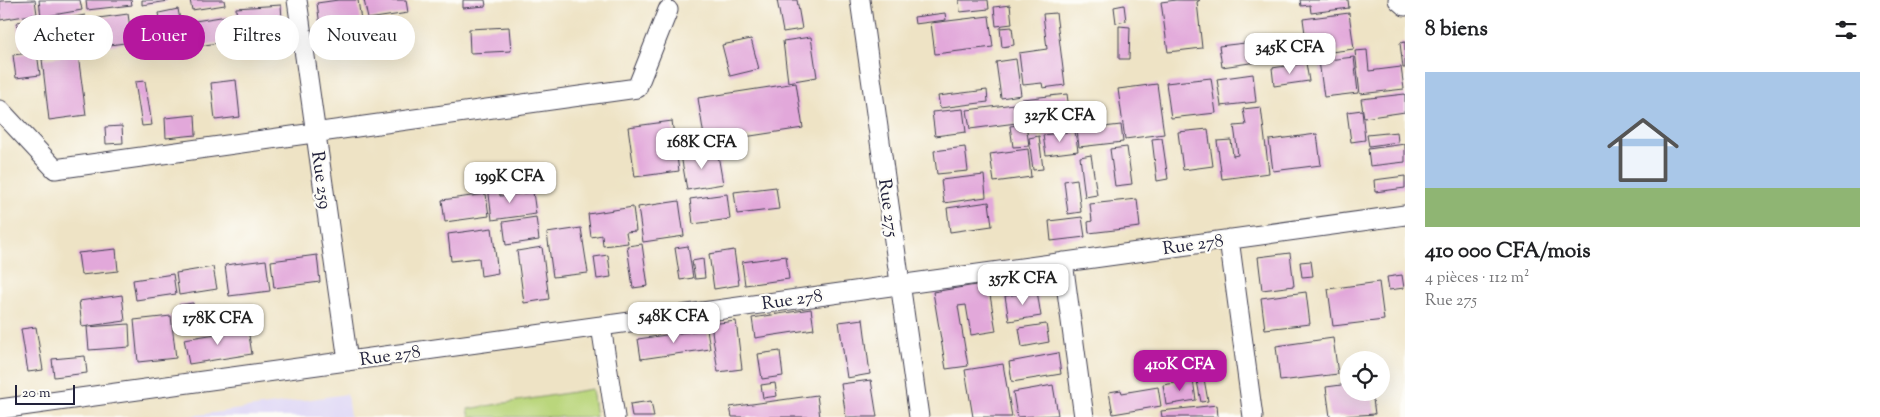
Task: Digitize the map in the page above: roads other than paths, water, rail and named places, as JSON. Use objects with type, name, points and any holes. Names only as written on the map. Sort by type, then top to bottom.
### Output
[{"type":"street","name":"Rue 259","points":[[297,0],[348,361]]},
{"type":"street","name":"Rue 275","points":[[860,0],[918,417]]},
{"type":"street","points":[[1398,0],[1405,6]]},
{"type":"street","points":[[0,110],[56,169],[636,88],[668,10]]},
{"type":"street","name":"Rue 278","points":[[0,409],[1405,215]]},
{"type":"street","points":[[1229,239],[1253,417]]},
{"type":"street","points":[[1063,262],[1084,417]]},
{"type":"street","points":[[601,326],[615,417]]}]
